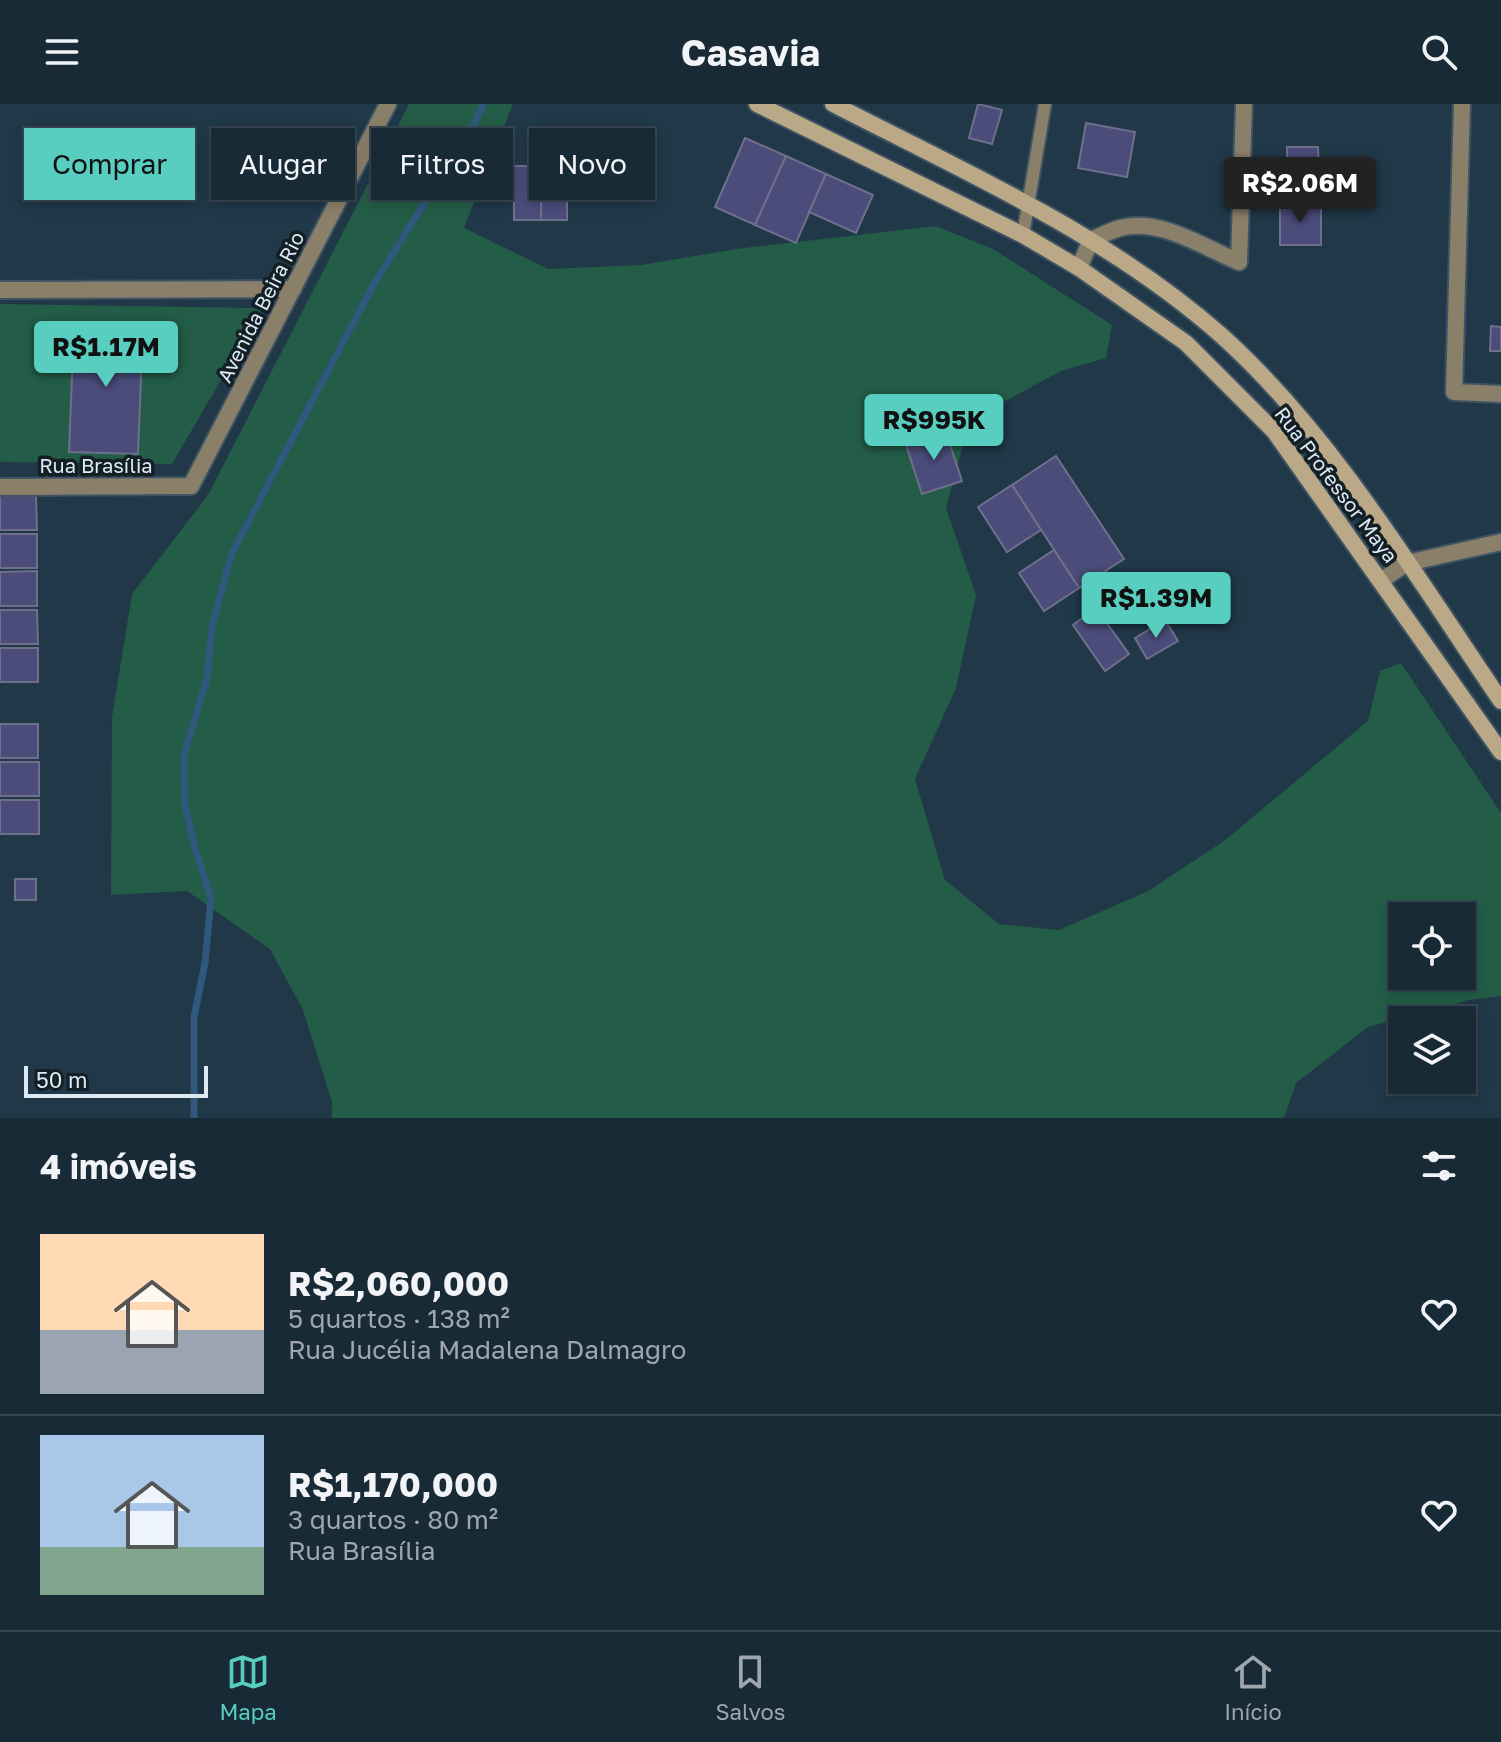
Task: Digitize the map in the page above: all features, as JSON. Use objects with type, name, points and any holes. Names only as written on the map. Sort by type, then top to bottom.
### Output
[{"type":"main road","name":"Rua Professor Maya","points":[[757,104],[1023,235],[1079,268],[1186,343],[1274,431],[1501,752]]},
{"type":"main road","name":"Rua Professor Maya","points":[[833,104],[1027,203],[1091,240],[1180,301],[1222,337],[1268,383],[1341,472],[1501,701]]},
{"type":"street","name":"Avenida Beira Rio","points":[[191,486],[388,104]]},
{"type":"street","points":[[1079,268],[1091,240],[1122,227],[1146,226],[1166,231],[1239,262],[1244,104]]},
{"type":"street","points":[[1462,104],[1454,392],[1501,394]]},
{"type":"street","points":[[0,290],[293,289]]},
{"type":"street","name":"Rua Brasília","points":[[0,487],[191,486]]},
{"type":"street","points":[[1382,580],[1407,563],[1501,542]]},
{"type":"lane","points":[[1023,235],[1045,104]]},
{"type":"green space","points":[[409,104],[513,104],[504,128],[397,128]]},
{"type":"green space","points":[[371,178],[371,200],[475,200],[464,228],[548,269],[641,265],[736,249],[936,226],[993,249],[1112,325],[1106,358],[1061,371],[970,420],[946,508],[976,595],[956,688],[915,779],[945,880],[999,924],[1059,930],[1148,891],[1224,841],[1368,721],[1380,671],[1401,663],[1501,813],[1501,996],[1447,1006],[1388,1006],[1388,1022],[1368,1027],[1296,1083],[1284,1118],[332,1118],[332,1102],[303,1010],[270,949],[187,891],[111,895],[112,717],[132,594],[208,495]]},
{"type":"green space","points":[[0,304],[263,308],[172,464],[0,462]]},
{"type":"building","points":[[978,104],[1002,110],[992,144],[969,138]]},
{"type":"building","points":[[1086,123],[1135,132],[1127,177],[1078,168]]},
{"type":"building","points":[[745,138],[786,156],[755,225],[715,207]]},
{"type":"building","points":[[1287,147],[1318,147],[1319,172],[1287,172]]},
{"type":"building","points":[[786,156],[826,174],[796,243],[755,225]]},
{"type":"building","points":[[514,166],[529,166],[529,200],[541,200],[541,220],[514,220]]},
{"type":"building","points":[[826,174],[873,195],[856,233],[809,212]]},
{"type":"building","points":[[541,200],[567,200],[567,220],[541,220]]},
{"type":"building","points":[[1280,205],[1321,205],[1321,245],[1280,245]]},
{"type":"building","points":[[74,324],[143,326],[138,454],[69,452]]},
{"type":"building","points":[[1491,326],[1501,327],[1501,351],[1490,351]]},
{"type":"building","points":[[945,429],[962,481],[922,494],[905,442]]},
{"type":"building","points":[[1056,456],[1124,559],[1079,588],[1012,485]]},
{"type":"building","points":[[1012,485],[1041,530],[1007,552],[978,507]]},
{"type":"building","points":[[0,496],[36,496],[37,530],[0,530]]},
{"type":"building","points":[[0,534],[37,534],[37,568],[0,568]]},
{"type":"building","points":[[1054,550],[1079,588],[1044,611],[1019,573]]},
{"type":"building","points":[[37,571],[37,606],[0,606],[0,572]]},
{"type":"building","points":[[1096,608],[1129,654],[1105,671],[1073,625]]},
{"type":"building","points":[[0,610],[37,610],[38,644],[0,644]]},
{"type":"building","points":[[1165,620],[1178,641],[1147,659],[1135,638]]},
{"type":"building","points":[[0,648],[38,648],[38,682],[0,682]]},
{"type":"building","points":[[0,724],[38,724],[38,758],[0,758]]},
{"type":"building","points":[[0,762],[39,762],[39,796],[0,796]]},
{"type":"building","points":[[0,800],[39,800],[39,834],[0,834]]},
{"type":"building","points":[[15,879],[36,879],[36,900],[15,900]]},
{"type":"waterway","points":[[194,1118],[194,1017],[205,963],[211,898],[185,805],[184,755],[207,678],[212,626],[232,553],[375,282],[476,121],[483,104]]}]
